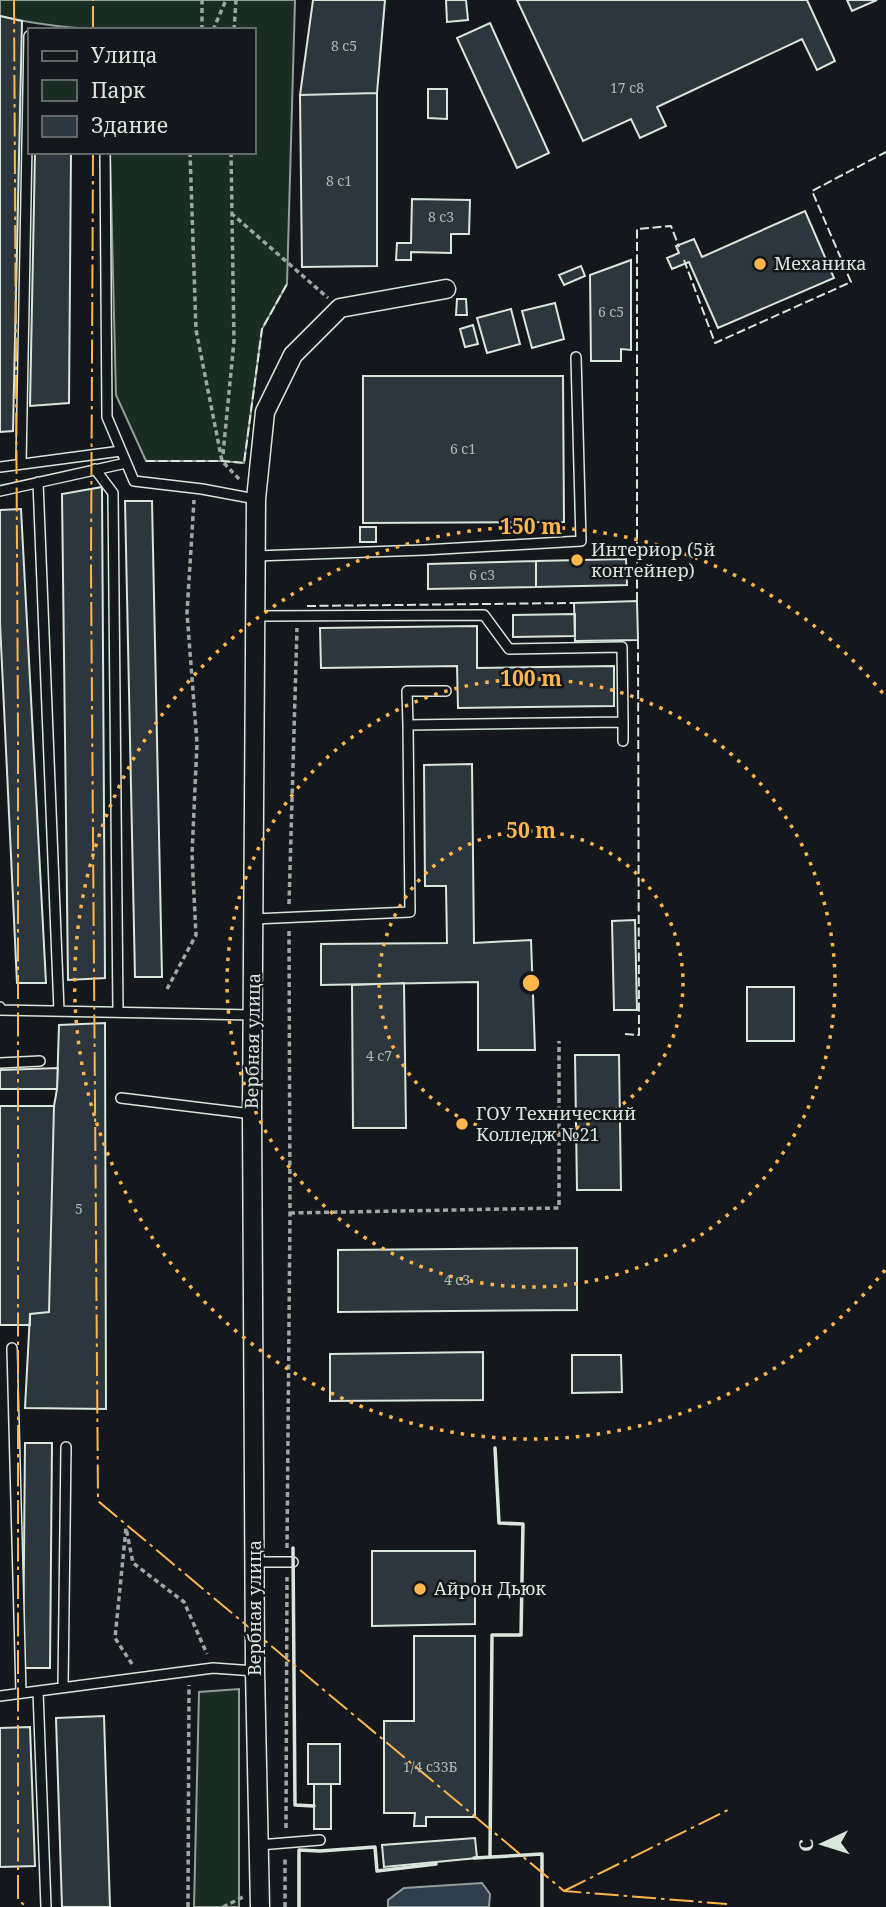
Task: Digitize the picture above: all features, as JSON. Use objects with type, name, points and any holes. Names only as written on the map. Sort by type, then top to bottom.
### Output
[{"type":"street","points":[[340,308],[446,289]]},
{"type":"street","name":"Вербная улица","points":[[260,1907],[255,1671],[252,1114],[256,499],[265,412],[293,355],[340,308]]},
{"type":"lane","points":[[21,464],[28,90]]},
{"type":"lane","points":[[105,154],[107,417],[126,463],[134,481],[256,499]]},
{"type":"lane","points":[[256,556],[581,541],[576,357]]},
{"type":"lane","points":[[0,467],[121,450]]},
{"type":"lane","points":[[0,491],[126,463]]},
{"type":"lane","points":[[95,470],[113,493],[118,1012]]},
{"type":"lane","points":[[37,482],[59,1011]]},
{"type":"lane","points":[[256,616],[484,615],[509,649],[622,648],[623,741]]},
{"type":"lane","points":[[254,919],[410,912],[407,691],[446,691]]},
{"type":"lane","points":[[408,725],[623,722]]},
{"type":"lane","points":[[0,1007],[0,1010],[253,1015]]},
{"type":"lane","points":[[0,1063],[40,1061]]},
{"type":"lane","points":[[121,1098],[252,1114]]},
{"type":"lane","points":[[12,1348],[21,1693]]},
{"type":"lane","points":[[63,1687],[66,1447]]},
{"type":"lane","points":[[255,1562],[290,1562]]},
{"type":"lane","points":[[0,1696],[213,1668],[255,1671]]},
{"type":"lane","points":[[38,1691],[46,1907]]},
{"type":"lane","points":[[259,1845],[320,1840]]},
{"type":"path","points":[[202,0],[202,28]]},
{"type":"path","points":[[213,28],[226,0]]},
{"type":"path","points":[[234,28],[236,0]]},
{"type":"path","points":[[190,154],[196,330],[222,461],[256,499]]},
{"type":"path","points":[[222,461],[234,341],[231,154]]},
{"type":"path","points":[[231,213],[340,308]]},
{"type":"path","points":[[167,989],[196,935],[192,855],[197,743],[187,613],[194,488]]},
{"type":"path","points":[[285,1907],[290,1562],[289,918],[298,617]]},
{"type":"path","points":[[290,1213],[559,1208],[559,1041]]},
{"type":"path","points":[[140,1678],[115,1637],[126,1528],[134,1563],[184,1602],[213,1668]]},
{"type":"path","points":[[188,1907],[189,1671]]},
{"type":"green space","points":[[0,0],[295,0],[287,284],[262,329],[244,463],[146,461],[116,395],[110,154],[256,154],[256,28],[78,28],[0,16]]},
{"type":"green space","points":[[239,1689],[239,1907],[194,1907],[199,1692]]},
{"type":"water","points":[[482,1883],[490,1894],[489,1907],[388,1907],[388,1900],[404,1888]]},
{"type":"building","points":[[313,0],[385,0],[377,93],[300,95]]},
{"type":"building","points":[[446,0],[466,0],[468,20],[447,22]]},
{"type":"building","points":[[517,0],[807,0],[835,61],[817,70],[802,39],[657,107],[666,126],[640,138],[631,119],[583,141]]},
{"type":"building","points":[[847,0],[877,0],[852,11]]},
{"type":"building","points":[[0,16],[22,21],[13,431],[0,432]]},
{"type":"building","points":[[490,23],[549,153],[517,168],[457,38]]},
{"type":"building","points":[[428,89],[447,89],[447,119],[428,118]]},
{"type":"building","points":[[377,93],[377,266],[302,267],[300,95]]},
{"type":"building","points":[[35,154],[71,154],[69,403],[30,406]]},
{"type":"building","points":[[412,199],[470,200],[469,234],[451,234],[451,253],[411,252],[411,260],[396,260],[397,243],[411,243]]},
{"type":"building","points":[[805,211],[834,278],[718,328],[689,262],[672,269],[667,258],[679,253],[676,246],[694,239],[702,257]]},
{"type":"building","points":[[631,260],[631,350],[621,349],[621,361],[591,361],[590,275]]},
{"type":"building","points":[[581,266],[585,276],[564,285],[559,275]]},
{"type":"building","points":[[457,299],[466,299],[467,315],[456,315]]},
{"type":"building","points":[[555,303],[564,339],[532,348],[522,311]]},
{"type":"building","points":[[511,309],[520,344],[487,353],[477,318]]},
{"type":"building","points":[[473,325],[478,344],[465,347],[460,329]]},
{"type":"building","points":[[363,376],[563,376],[564,522],[363,523]]},
{"type":"building","points":[[102,487],[105,978],[68,980],[62,494]]},
{"type":"building","points":[[125,501],[152,501],[162,977],[135,977]]},
{"type":"building","points":[[21,509],[46,983],[17,983],[0,623],[0,510]]},
{"type":"building","points":[[360,527],[376,527],[376,542],[360,542]]},
{"type":"building","points":[[626,559],[627,585],[536,587],[536,561]]},
{"type":"building","points":[[536,561],[536,587],[428,589],[428,564]]},
{"type":"building","points":[[637,601],[638,640],[575,641],[574,603]]},
{"type":"building","points":[[575,614],[575,636],[513,637],[513,615]]},
{"type":"building","points":[[477,626],[477,668],[614,666],[614,706],[458,708],[457,666],[321,668],[320,628]]},
{"type":"building","points":[[472,764],[474,943],[531,940],[535,1050],[478,1050],[478,982],[321,985],[321,944],[447,943],[446,886],[425,886],[424,765]]},
{"type":"building","points":[[635,920],[637,1010],[614,1010],[612,921]]},
{"type":"building","points":[[404,983],[406,1128],[353,1128],[352,985]]},
{"type":"building","points":[[747,987],[794,987],[794,1041],[747,1041]]},
{"type":"building","points":[[105,1023],[106,1409],[25,1408],[30,1314],[49,1312],[54,1106],[59,1025]]},
{"type":"building","points":[[575,1055],[619,1055],[621,1190],[577,1190]]},
{"type":"building","points":[[58,1068],[57,1089],[0,1089],[0,1070]]},
{"type":"building","points":[[0,1106],[54,1106],[49,1312],[30,1314],[30,1325],[0,1325]]},
{"type":"building","points":[[577,1248],[577,1310],[338,1312],[338,1250]]},
{"type":"building","points":[[483,1352],[483,1400],[330,1401],[330,1354]]},
{"type":"building","points":[[572,1355],[621,1355],[622,1392],[572,1393]]},
{"type":"building","points":[[25,1443],[52,1443],[50,1668],[23,1668]]},
{"type":"building","points":[[372,1551],[475,1551],[475,1624],[372,1626]]},
{"type":"building","points":[[414,1636],[475,1636],[475,1817],[426,1817],[426,1826],[414,1826],[415,1813],[384,1813],[384,1721],[414,1721]]},
{"type":"building","points":[[104,1716],[110,1907],[62,1907],[56,1718]]},
{"type":"building","points":[[30,1727],[35,1866],[0,1867],[0,1728]]},
{"type":"building","points":[[308,1744],[340,1744],[340,1784],[308,1784]]},
{"type":"building","points":[[314,1784],[331,1784],[331,1829],[314,1829]]},
{"type":"building","points":[[475,1838],[477,1858],[384,1867],[382,1845]]},
{"type":"fence","points":[[684,260],[715,343],[851,282],[812,191],[886,152]]},
{"type":"fence","points":[[637,601],[637,229],[671,226],[679,247]]},
{"type":"fence","points":[[146,461],[244,463],[262,329],[287,284]]},
{"type":"fence","points":[[307,606],[574,603]]},
{"type":"fence","points":[[625,1034],[639,1035],[638,640]]},
{"type":"wall","points":[[490,1856],[492,1635],[521,1635],[523,1524],[499,1523],[495,1448]]},
{"type":"wall","points":[[293,1548],[295,1805],[314,1806]]},
{"type":"wall","points":[[299,1907],[299,1850],[375,1847],[377,1871],[436,1864]]},
{"type":"wall","points":[[474,1858],[542,1854],[542,1907]]},
{"type":"power","points":[[14,0],[18,735],[18,1900],[27,1907]]},
{"type":"power","points":[[93,0],[93,28]]},
{"type":"power","points":[[93,154],[91,570],[98,1501],[564,1891],[727,1904]]},
{"type":"power","points":[[564,1891],[730,1809]]},
{"type":"place","name":"Механика","points":[[760,264]]},
{"type":"place","name":"Интериор (5й контейнер)","points":[[577,560]]},
{"type":"place","name":"ГОУ Технический Колледж №21","points":[[462,1124]]},
{"type":"place","name":"Айрон Дьюк","points":[[420,1589]]}]
